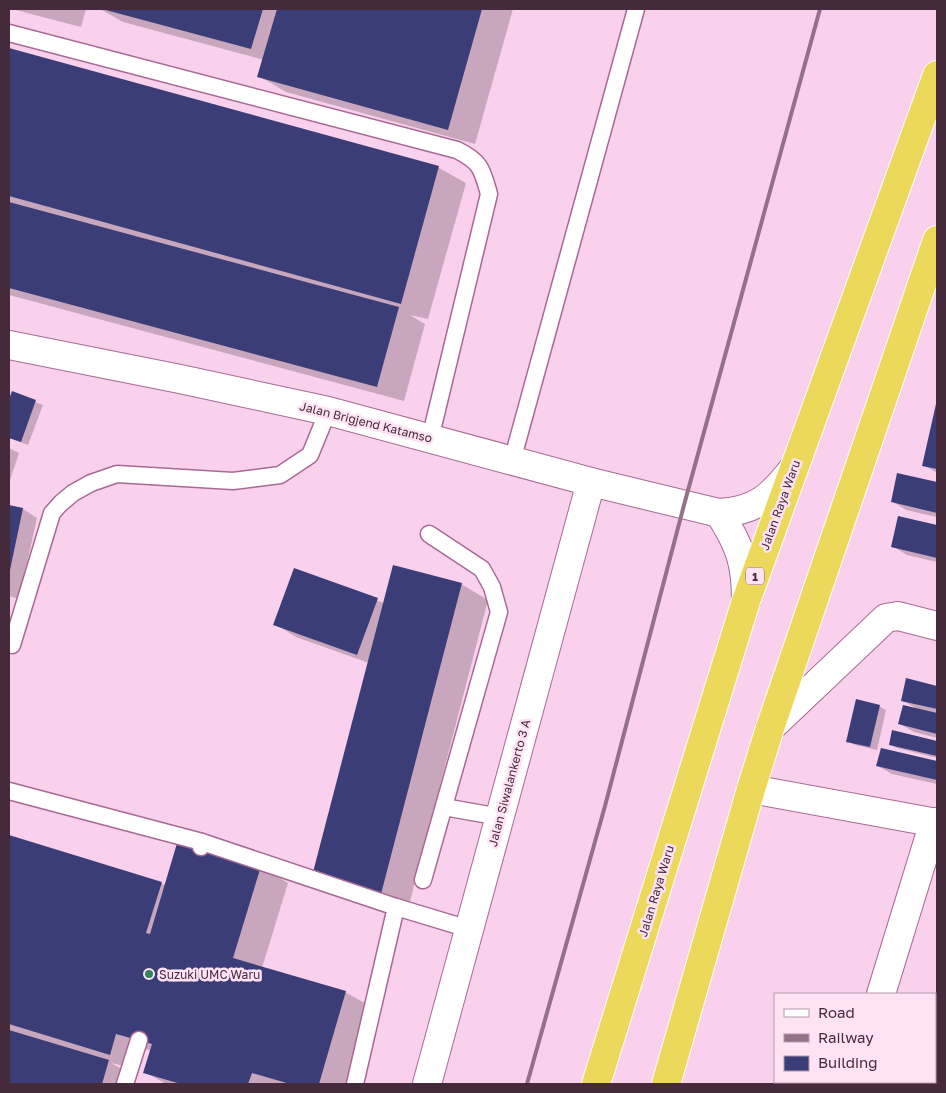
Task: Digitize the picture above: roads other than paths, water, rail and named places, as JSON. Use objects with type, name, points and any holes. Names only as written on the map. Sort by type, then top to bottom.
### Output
[{"type":"highway","name":"Jalan Raya Waru","points":[[596,1084],[746,602],[937,75]]},
{"type":"highway","points":[[666,1084],[770,728],[937,240]]},
{"type":"street","name":"Jalan Brigjend Katamso","points":[[9,345],[328,411],[591,482],[719,513],[736,512],[753,507],[768,498],[793,469]]},
{"type":"street","name":"Jalan Siwalankerto 3 A","points":[[427,1084],[591,482]]},
{"type":"street","points":[[719,513],[732,533],[741,554],[746,578],[746,602]]},
{"type":"street","points":[[770,728],[879,622],[886,618],[898,616],[937,626]]},
{"type":"street","points":[[751,789],[936,823],[881,993]]},
{"type":"lane","points":[[512,461],[636,9]]},
{"type":"lane","points":[[9,33],[457,150],[474,159],[484,176],[489,194],[430,439]]},
{"type":"lane","points":[[12,644],[52,513],[74,493],[91,483],[117,474],[233,481],[280,476],[310,455],[328,411]]},
{"type":"lane","points":[[423,880],[499,612],[492,587],[482,569],[429,534]]},
{"type":"lane","points":[[9,791],[202,845],[469,929]]},
{"type":"lane","points":[[444,807],[500,817]]},
{"type":"lane","points":[[355,1084],[396,907]]},
{"type":"lane","points":[[125,1084],[139,1040]]},
{"type":"railway","points":[[527,1084],[605,806],[684,505],[820,9]]},
{"type":"place","name":"Suzuki UMC Waru","points":[[149,974]]}]
